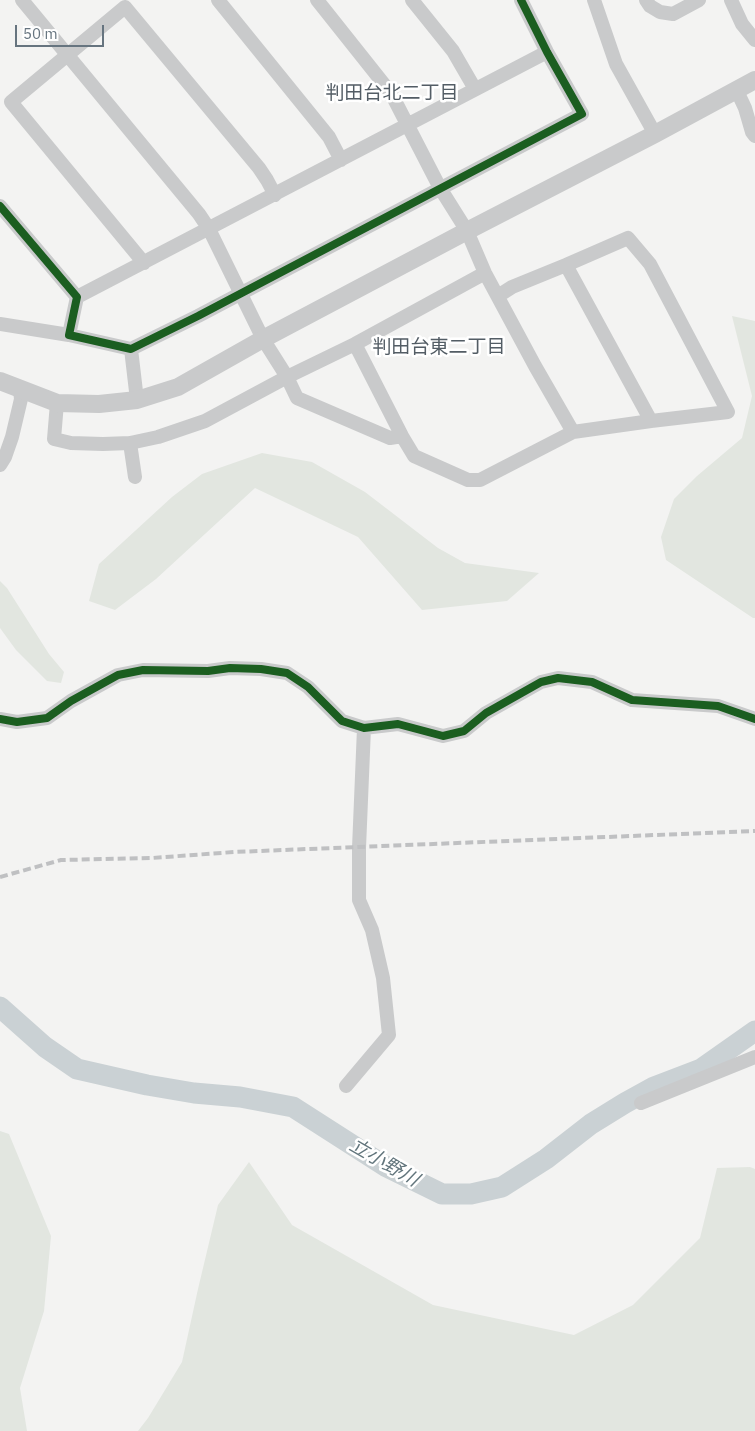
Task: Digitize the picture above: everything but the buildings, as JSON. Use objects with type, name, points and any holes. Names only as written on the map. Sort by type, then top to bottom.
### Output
[{"type":"street","points":[[22,0],[200,214],[263,339],[287,377],[297,398],[390,438],[402,436]]},
{"type":"street","points":[[218,0],[329,137],[341,160]]},
{"type":"street","points":[[316,0],[391,93],[440,188],[467,231],[485,274],[573,432]]},
{"type":"street","points":[[412,0],[453,51],[475,89]]},
{"type":"street","points":[[0,324],[131,349],[582,114],[547,52],[521,0]]},
{"type":"street","points":[[594,0],[616,64],[655,134]]},
{"type":"street","points":[[646,0],[650,6],[660,12],[673,14],[699,0]]},
{"type":"street","points":[[731,0],[742,24],[755,40]]},
{"type":"street","points":[[144,263],[11,102],[125,7],[259,168],[275,195]]},
{"type":"street","points":[[77,297],[209,230],[547,52]]},
{"type":"street","points":[[0,381],[57,403],[99,404],[137,400],[178,387],[263,339],[755,80]]},
{"type":"street","points":[[737,91],[755,136]]},
{"type":"street","points":[[0,206],[77,297]]},
{"type":"street","points":[[356,344],[414,456],[468,480],[480,480],[573,432],[651,420],[728,412],[650,264],[628,238],[512,287],[498,296]]},
{"type":"street","points":[[566,265],[651,420]]},
{"type":"street","points":[[57,403],[54,439],[102,444],[130,443],[158,437],[205,421],[287,377],[356,344],[485,274]]},
{"type":"street","points":[[69,336],[77,297]]},
{"type":"street","points":[[131,349],[137,400]]},
{"type":"street","points":[[0,465],[12,437],[21,399],[20,390]]},
{"type":"street","points":[[130,443],[135,477]]},
{"type":"street","points":[[0,718],[17,722],[47,718],[71,701],[118,675],[143,670],[208,671],[230,668],[260,669],[287,673],[308,687],[342,721],[364,728],[398,724],[442,736],[464,731],[486,713],[541,682],[558,678],[592,682],[632,700],[718,706],[755,719]]},
{"type":"street","points":[[346,1086],[389,1035],[383,978],[372,930],[359,900],[359,848],[364,728]]},
{"type":"street","points":[[641,1104],[755,1057]]},
{"type":"shaded area","points":[[732,316],[755,321],[755,618],[666,560],[661,537],[674,499],[697,476],[742,438],[752,396]]},
{"type":"shaded area","points":[[262,453],[312,462],[365,492],[438,548],[465,563],[539,573],[507,601],[422,610],[358,537],[255,488],[156,579],[115,610],[89,601],[99,564],[172,497],[202,474]]},
{"type":"shaded area","points":[[0,581],[7,588],[49,654],[64,672],[61,683],[47,681],[16,650],[0,628]]},
{"type":"shaded area","points":[[0,1131],[9,1134],[51,1236],[44,1311],[20,1388],[27,1431],[0,1431]]},
{"type":"shaded area","points":[[249,1162],[292,1225],[433,1305],[574,1335],[633,1305],[700,1238],[717,1168],[750,1167],[755,1169],[755,1431],[138,1431],[182,1362],[218,1205]]},
{"type":"waterway","name":"立小野川","points":[[0,1007],[45,1047],[77,1069],[147,1085],[194,1093],[240,1097],[293,1107],[385,1166],[442,1194],[471,1194],[502,1187],[546,1159],[591,1124],[625,1103],[654,1087],[701,1069],[755,1031]]},
{"type":"railway","points":[[0,877],[61,860],[152,858],[234,852],[755,831]]},
{"type":"cycle path","points":[[0,206],[77,297],[69,335],[131,349],[198,316],[582,114],[547,52],[521,0]]},
{"type":"cycle path","points":[[0,719],[17,722],[47,718],[71,701],[118,675],[143,670],[208,671],[230,668],[261,669],[287,673],[308,687],[342,721],[364,728],[398,724],[443,736],[464,731],[486,713],[541,682],[558,678],[592,682],[632,700],[718,706],[755,719]]},
{"type":"district","name":"判田台北二丁目","points":[[392,94]]},
{"type":"district","name":"判田台東二丁目","points":[[439,348]]}]
